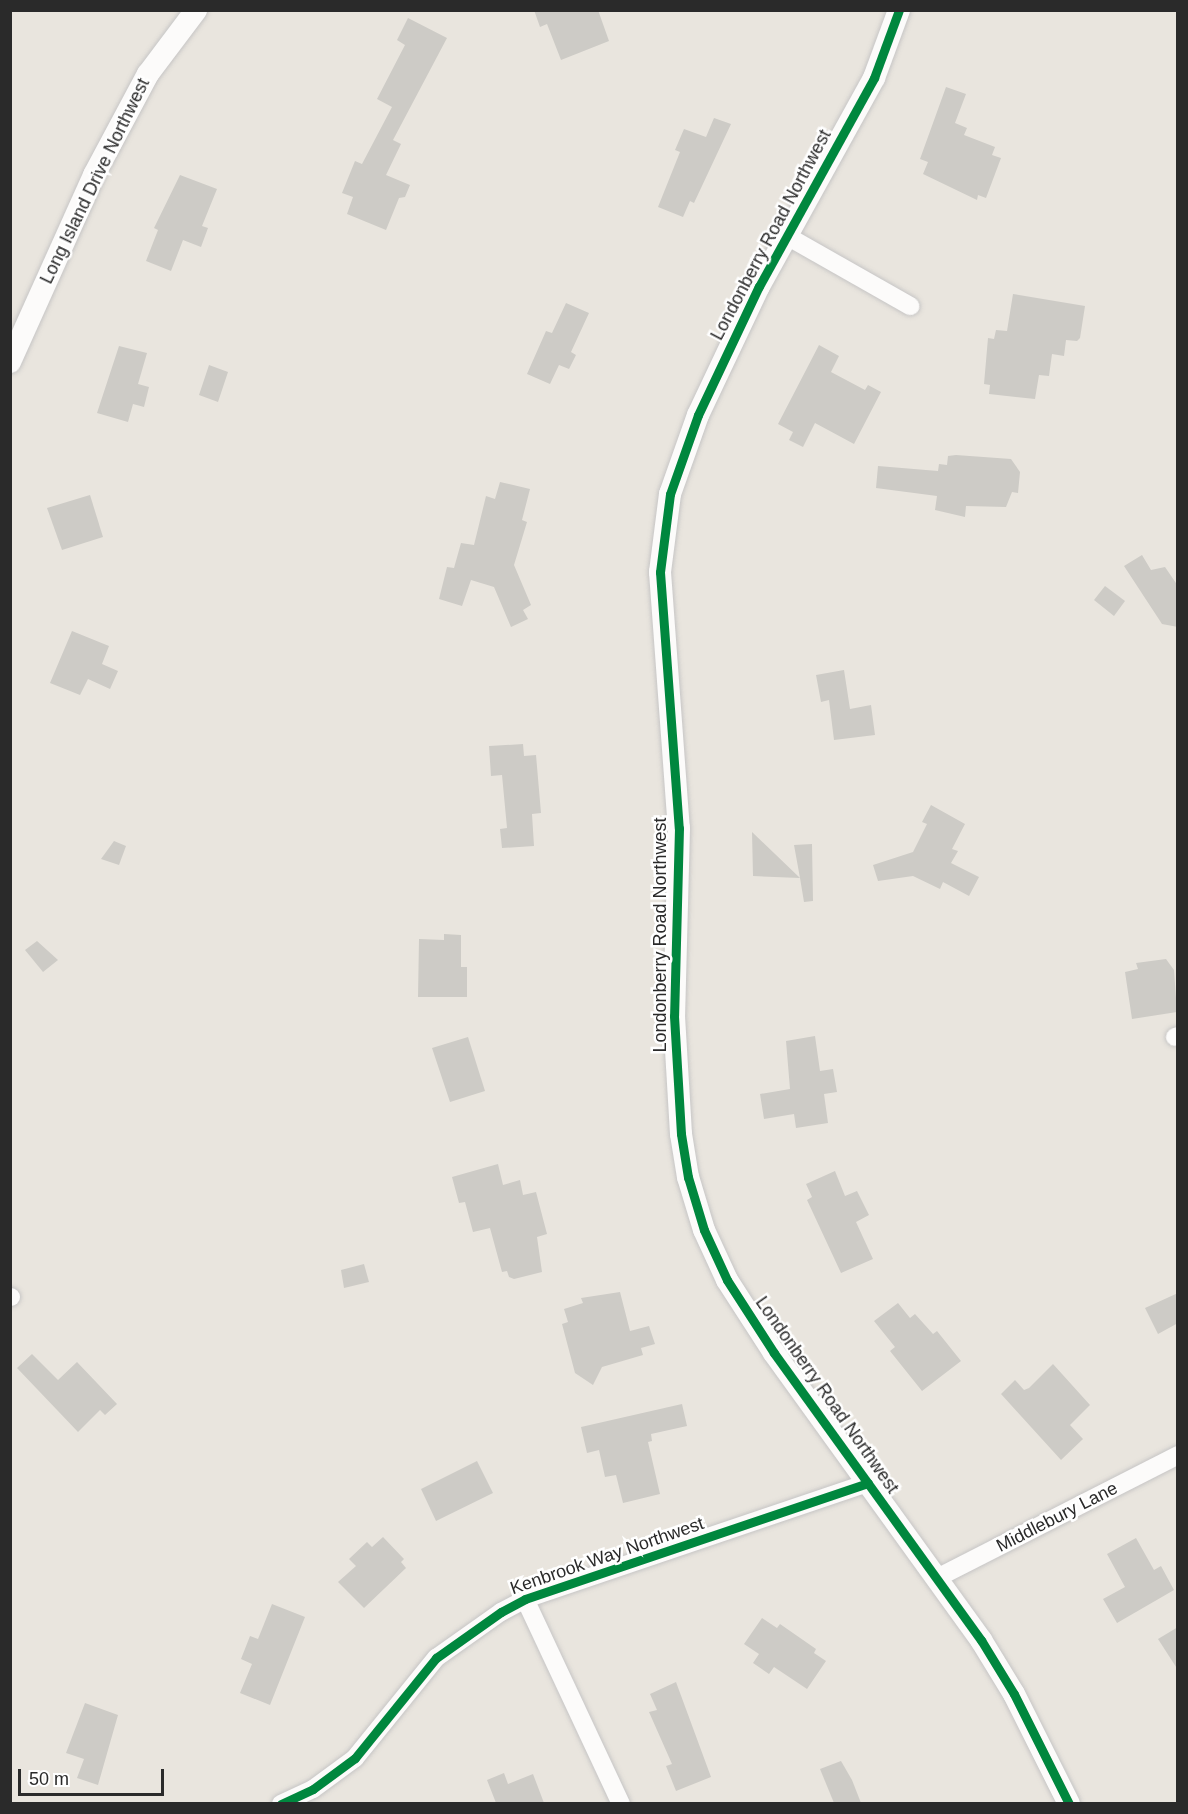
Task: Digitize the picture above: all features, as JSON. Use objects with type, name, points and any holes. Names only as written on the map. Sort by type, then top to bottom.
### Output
[{"type":"street","name":"Long Island Drive Northwest","points":[[10,362],[94,175],[148,74],[196,10]]},
{"type":"street","name":"Londonberry Road Northwest","points":[[898,10],[874,78],[787,236],[698,415],[681,457],[663,532],[660,572],[679,828],[675,1065],[688,1177],[708,1239],[727,1280],[774,1353],[937,1578],[1014,1694],[1069,1803]]},
{"type":"street","points":[[787,236],[910,306]]},
{"type":"street","name":"Middlebury Lane","points":[[937,1578],[1178,1455]]},
{"type":"street","name":"Kenbrook Way Northwest","points":[[281,1803],[313,1789],[355,1758],[436,1658],[469,1632],[525,1599],[868,1483]]},
{"type":"street","points":[[525,1599],[621,1803]]},
{"type":"building","points":[[534,10],[598,10],[609,41],[561,60],[547,24],[540,27]]},
{"type":"building","points":[[408,18],[447,38],[393,140],[401,144],[386,175],[410,185],[405,197],[399,198],[386,230],[347,214],[353,197],[342,193],[355,161],[362,164],[392,107],[377,99],[405,45],[397,40]]},
{"type":"building","points":[[946,87],[966,94],[955,123],[967,128],[964,135],[995,147],[992,155],[1001,158],[986,198],[978,195],[977,200],[923,174],[928,162],[920,159]]},
{"type":"building","points":[[714,118],[731,124],[694,203],[690,201],[683,217],[658,207],[680,152],[675,150],[684,129],[706,137]]},
{"type":"building","points":[[180,175],[217,189],[202,226],[208,228],[201,247],[183,240],[171,271],[146,261],[158,230],[154,228]]},
{"type":"building","points":[[1013,294],[1085,306],[1080,338],[1077,341],[1066,340],[1064,356],[1052,354],[1049,376],[1039,375],[1035,399],[989,394],[990,385],[984,384],[988,338],[994,339],[996,330],[1007,331]]},
{"type":"building","points":[[566,303],[589,313],[571,352],[576,355],[569,369],[559,365],[550,384],[527,374],[546,331],[552,333]]},
{"type":"building","points":[[819,345],[839,356],[831,372],[865,390],[868,385],[881,392],[854,444],[815,423],[803,447],[789,440],[793,432],[778,424]]},
{"type":"building","points":[[119,346],[147,353],[138,384],[149,387],[144,407],[133,404],[128,422],[97,413]]},
{"type":"building","points":[[209,365],[228,372],[218,402],[199,395]]},
{"type":"building","points":[[948,456],[1011,459],[1020,472],[1018,493],[1012,492],[1006,507],[966,506],[965,517],[935,510],[937,496],[876,488],[878,466],[938,471],[939,464],[947,465]]},
{"type":"building","points":[[500,482],[530,489],[522,520],[527,522],[514,565],[531,605],[523,610],[528,619],[511,627],[494,587],[471,580],[462,606],[439,599],[447,567],[454,568],[461,543],[474,545],[486,496],[495,499]]},
{"type":"building","points":[[90,495],[103,537],[62,550],[47,508]]},
{"type":"building","points":[[1142,555],[1151,570],[1165,567],[1178,586],[1178,627],[1162,624],[1124,566]]},
{"type":"building","points":[[1105,586],[1125,601],[1114,616],[1094,600]]},
{"type":"building","points":[[72,631],[109,646],[102,664],[118,671],[110,689],[88,679],[80,695],[50,683]]},
{"type":"building","points":[[844,670],[850,709],[871,705],[875,735],[834,740],[829,700],[821,702],[816,675]]},
{"type":"building","points":[[523,744],[524,756],[536,755],[541,813],[532,814],[534,846],[502,848],[500,829],[507,828],[502,775],[491,776],[489,746]]},
{"type":"building","points":[[931,805],[965,824],[952,849],[958,851],[951,863],[979,877],[969,896],[943,882],[940,889],[913,876],[878,881],[873,865],[913,852],[927,824],[922,822]]},
{"type":"building","points":[[752,832],[800,878],[753,876]]},
{"type":"building","points":[[114,841],[126,846],[119,865],[101,859]]},
{"type":"building","points":[[812,844],[813,901],[804,902],[794,845]]},
{"type":"building","points":[[444,934],[461,935],[461,967],[467,967],[467,997],[418,997],[419,939],[444,940]]},
{"type":"building","points":[[37,941],[58,960],[43,972],[25,950]]},
{"type":"building","points":[[1166,959],[1174,970],[1177,1012],[1132,1019],[1125,972],[1138,969],[1136,963]]},
{"type":"building","points":[[815,1036],[820,1071],[833,1069],[837,1092],[824,1094],[828,1123],[796,1128],[794,1114],[764,1119],[760,1094],[790,1089],[786,1041]]},
{"type":"building","points":[[468,1037],[485,1091],[450,1102],[432,1048]]},
{"type":"building","points":[[498,1164],[503,1185],[520,1180],[523,1195],[536,1192],[547,1234],[537,1237],[542,1272],[514,1279],[509,1277],[507,1271],[502,1272],[490,1228],[473,1232],[465,1202],[459,1203],[452,1177]]},
{"type":"building","points":[[835,1171],[845,1196],[857,1191],[869,1215],[856,1222],[873,1259],[841,1273],[807,1200],[812,1197],[806,1184]]},
{"type":"building","points":[[364,1264],[369,1282],[344,1288],[341,1270]]},
{"type":"building","points":[[620,1292],[630,1331],[649,1326],[655,1344],[641,1348],[643,1355],[602,1367],[593,1385],[575,1373],[562,1324],[568,1322],[564,1309],[583,1303],[581,1298]]},
{"type":"building","points":[[1178,1293],[1178,1323],[1158,1334],[1145,1308]]},
{"type":"building","points":[[898,1303],[910,1318],[915,1314],[933,1334],[937,1331],[961,1361],[922,1391],[890,1351],[895,1347],[874,1321]]},
{"type":"building","points":[[32,1354],[58,1380],[77,1362],[117,1404],[105,1415],[100,1410],[78,1432],[17,1368]]},
{"type":"building","points":[[1053,1364],[1090,1405],[1070,1425],[1083,1439],[1061,1460],[1001,1394],[1015,1380],[1024,1390],[1029,1388]]},
{"type":"building","points":[[682,1404],[687,1426],[651,1434],[652,1441],[648,1442],[660,1494],[623,1503],[616,1475],[605,1477],[599,1450],[587,1453],[581,1427]]},
{"type":"building","points":[[477,1461],[493,1493],[436,1521],[421,1489]]},
{"type":"building","points":[[383,1537],[404,1559],[401,1562],[406,1568],[364,1608],[338,1582],[356,1566],[349,1559],[367,1542],[372,1547]]},
{"type":"building","points":[[1136,1538],[1154,1570],[1161,1566],[1174,1590],[1117,1623],[1103,1599],[1125,1587],[1107,1554]]},
{"type":"building","points":[[272,1604],[305,1617],[270,1705],[240,1693],[252,1664],[241,1659],[250,1636],[258,1639]]},
{"type":"building","points":[[762,1618],[777,1628],[780,1624],[816,1649],[814,1653],[826,1661],[807,1689],[774,1667],[769,1674],[753,1663],[759,1654],[744,1644]]},
{"type":"building","points":[[1178,1627],[1178,1670],[1158,1639]]},
{"type":"building","points":[[676,1682],[711,1777],[676,1791],[666,1766],[672,1764],[649,1712],[657,1710],[650,1694]]},
{"type":"building","points":[[85,1703],[118,1715],[98,1785],[77,1778],[84,1759],[66,1753]]},
{"type":"building","points":[[841,1761],[861,1803],[834,1803],[820,1769]]},
{"type":"building","points":[[504,1773],[508,1784],[533,1774],[544,1803],[496,1803],[487,1780]]},
{"type":"cycle path","points":[[899,10],[874,78],[759,286],[698,415],[670,494],[660,572],[679,828],[674,1016],[681,1134],[688,1177],[704,1230],[727,1280],[774,1353],[981,1640],[1014,1694],[1069,1804]]},
{"type":"cycle path","points":[[281,1804],[313,1789],[355,1758],[436,1658],[501,1612],[525,1599],[868,1483]]}]
